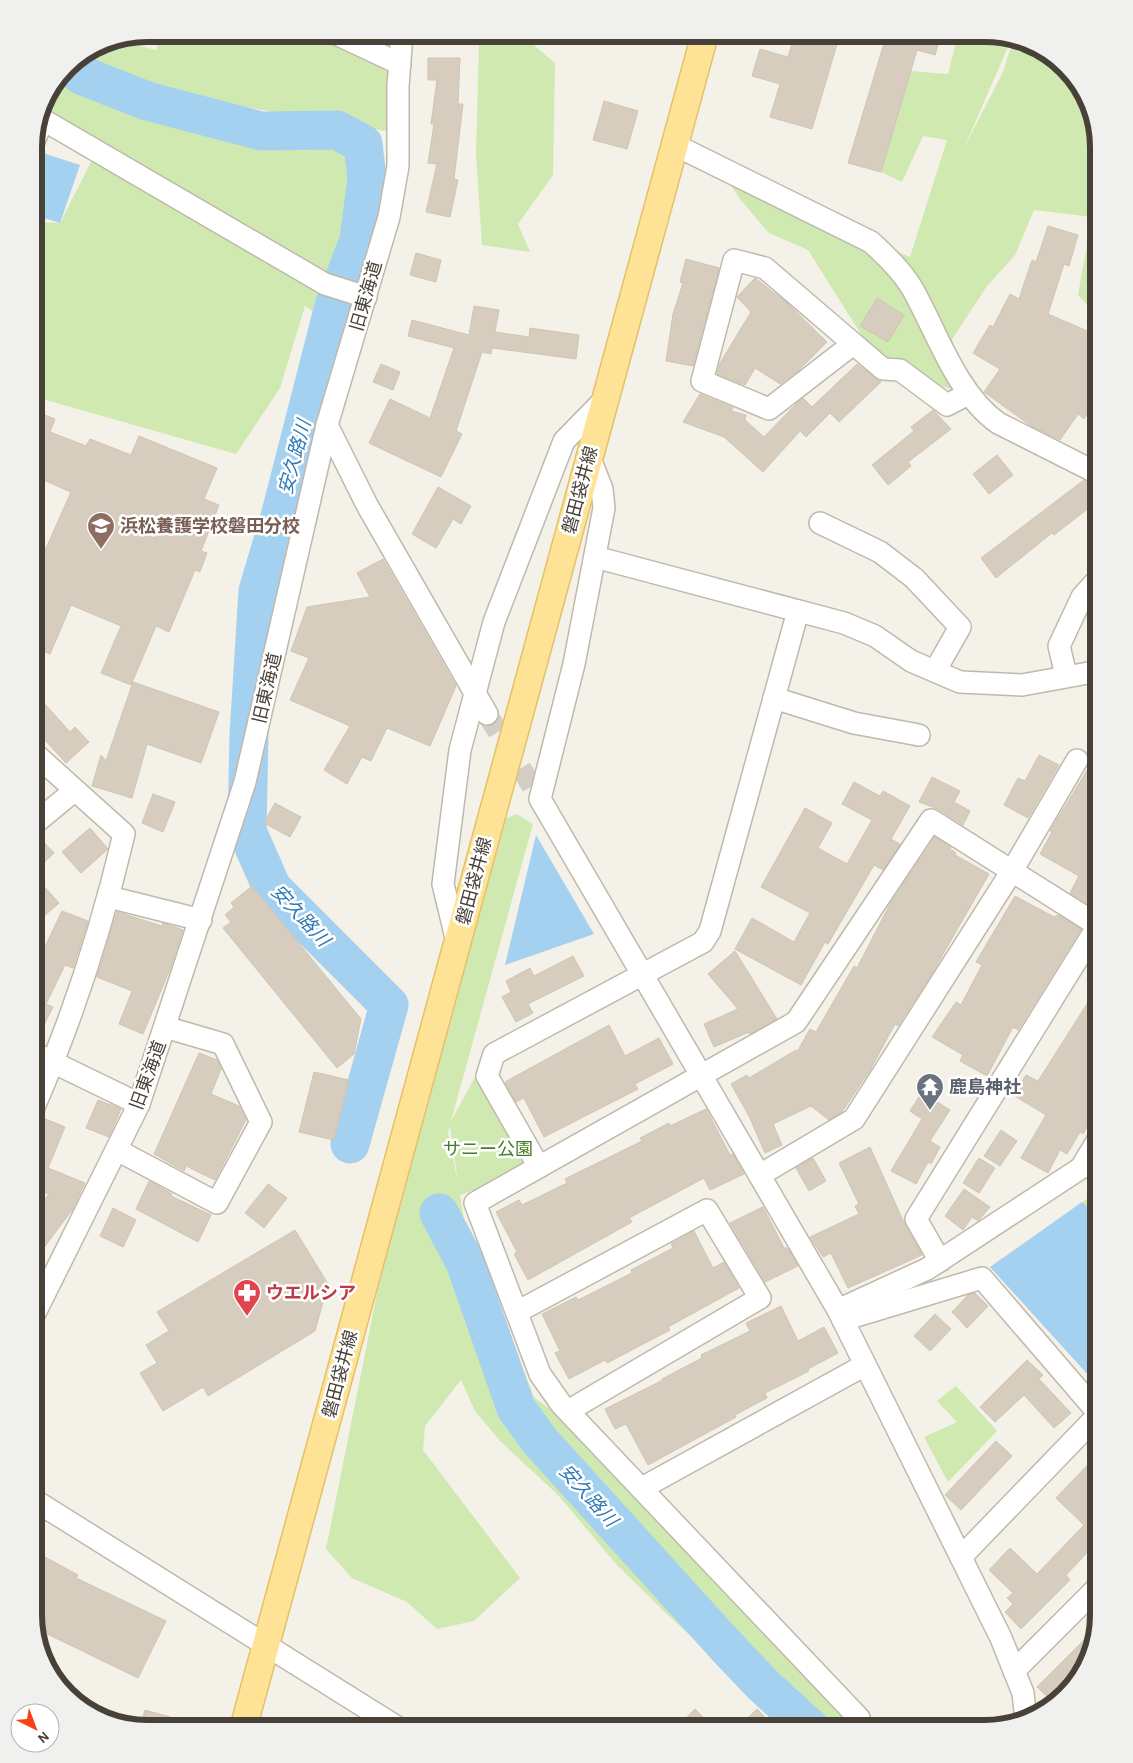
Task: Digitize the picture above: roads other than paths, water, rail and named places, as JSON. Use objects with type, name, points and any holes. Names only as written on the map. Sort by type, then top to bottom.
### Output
[{"type":"main road","name":"磐田袋井線","points":[[245,1720],[604,398],[703,43]]},
{"type":"street","points":[[355,43],[400,64]]},
{"type":"street","name":"旧東海道","points":[[42,1299],[140,1104],[245,782],[327,425],[389,216],[398,166],[401,43]]},
{"type":"street","points":[[46,121],[325,284],[366,297]]},
{"type":"street","points":[[675,144],[871,242],[893,263],[911,286],[968,394],[983,412],[998,423],[1090,469]]},
{"type":"street","points":[[853,344],[769,409],[702,381],[734,260],[765,268],[883,369],[900,370],[947,405],[968,394]]},
{"type":"street","points":[[457,942],[443,884],[460,750],[494,622],[564,440],[604,398]]},
{"type":"street","points":[[327,425],[367,505],[488,714]]},
{"type":"street","points":[[589,456],[602,489],[604,508],[574,664],[540,799],[841,1315],[1001,1638],[1023,1693],[1025,1713]]},
{"type":"street","points":[[820,523],[880,552],[914,578],[960,628],[935,671]]},
{"type":"street","points":[[594,557],[844,623],[875,636],[911,661],[960,682],[1022,685],[1066,675],[1090,672]]},
{"type":"street","points":[[1066,675],[1058,646],[1082,597],[1090,588]]},
{"type":"street","points":[[539,1167],[487,1076],[494,1054],[703,942],[710,931],[798,611]]},
{"type":"street","points":[[774,698],[854,723],[919,735]]},
{"type":"street","points":[[760,1175],[854,1119],[1012,871],[1077,760]]},
{"type":"street","points":[[42,1088],[54,1062],[109,897],[124,834],[43,761]]},
{"type":"street","points":[[43,817],[74,791]]},
{"type":"street","points":[[859,1718],[568,1411],[540,1374],[475,1203],[796,1022],[931,820],[1090,919]]},
{"type":"street","points":[[109,897],[201,920]]},
{"type":"street","points":[[940,1261],[916,1219],[1090,939]]},
{"type":"street","points":[[117,1150],[217,1203],[261,1122],[224,1044],[165,1028]]},
{"type":"street","points":[[42,1057],[140,1104]]},
{"type":"street","points":[[841,1315],[927,1269],[1090,1163]]},
{"type":"street","points":[[516,1312],[707,1210],[760,1298],[568,1411]]},
{"type":"street","points":[[841,1315],[982,1278],[1090,1404]]},
{"type":"street","points":[[642,1488],[866,1365]]},
{"type":"street","points":[[961,1557],[1090,1423]]},
{"type":"street","points":[[42,1505],[386,1720]]},
{"type":"street","points":[[1014,1672],[1090,1595]]},
{"type":"water","points":[[43,153],[80,165],[60,223],[43,218]]},
{"type":"water","points":[[536,835],[594,934],[505,965]]},
{"type":"water","points":[[1082,1202],[1090,1209],[1090,1377],[990,1267]]},
{"type":"waterway","name":"安久路川","points":[[78,69],[81,75],[147,101],[261,131],[337,130],[363,144],[367,178],[359,240],[334,306],[280,517],[258,591],[249,735],[247,831],[272,888],[389,1005],[350,1144]]},
{"type":"waterway","name":"安久路川","points":[[439,1213],[465,1262],[516,1408],[539,1440],[725,1645],[763,1685],[801,1720]]},
{"type":"tunnel","points":[[487,714],[540,799]]},
{"type":"place","name":"浜松養護学校磐田分校","points":[[101,550]]},
{"type":"place","name":"鹿島神社","points":[[930,1111]]},
{"type":"place","name":"ウエルシア","points":[[247,1317]]},
{"type":"park label","name":"サニー公園","points":[[488,1149]]}]
